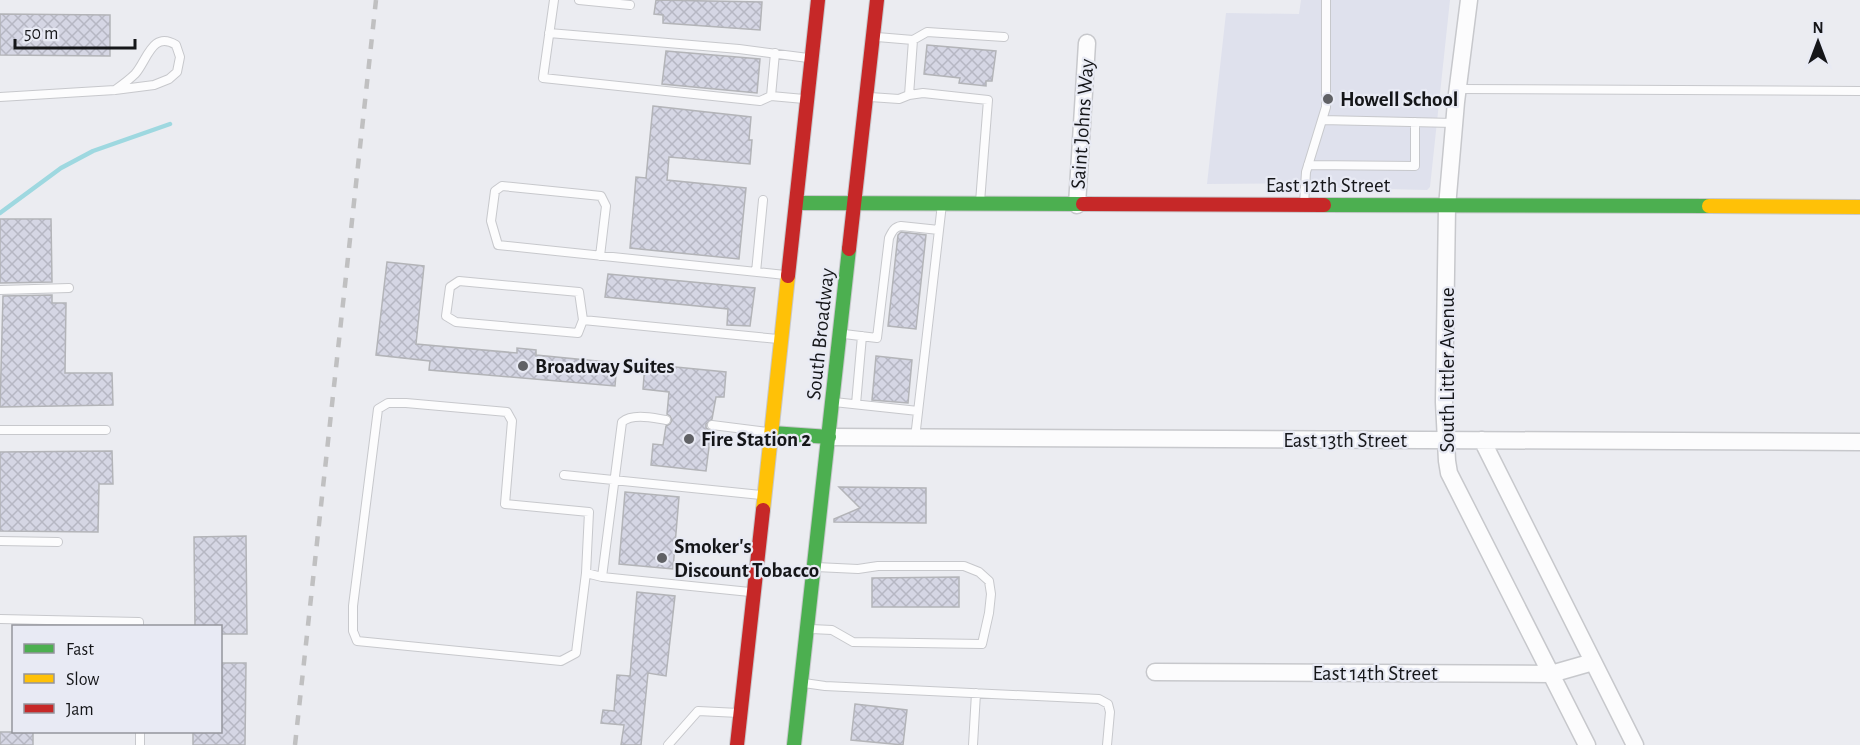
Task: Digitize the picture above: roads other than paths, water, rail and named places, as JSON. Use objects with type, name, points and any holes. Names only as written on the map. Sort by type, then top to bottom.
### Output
[{"type":"main road","name":"South Broadway","points":[[737,745],[818,0]]},
{"type":"main road","name":"South Broadway","points":[[794,745],[877,0]]},
{"type":"main road","name":"East 12th Street","points":[[796,203],[1860,207]]},
{"type":"main road","points":[[772,433],[829,437]]},
{"type":"street","name":"South Littler Avenue","points":[[1469,0],[1454,123],[1447,207],[1444,402],[1449,473],[1587,745]]},
{"type":"street","name":"Saint Johns Way","points":[[1077,205],[1087,43]]},
{"type":"street","name":"East 13th Street","points":[[829,437],[1860,442]]},
{"type":"street","name":"South Littler Avenue","points":[[1482,440],[1635,745]]},
{"type":"street","name":"East 14th Street","points":[[1155,672],[1551,674],[1593,662]]},
{"type":"lane","points":[[554,0],[543,78],[760,101],[771,96],[807,99]]},
{"type":"lane","points":[[579,0],[630,5]]},
{"type":"lane","points":[[1304,206],[1306,172],[1326,107],[1326,0]]},
{"type":"lane","points":[[873,36],[913,40],[927,32],[1004,37]]},
{"type":"lane","points":[[549,33],[812,58]]},
{"type":"lane","points":[[0,97],[115,90],[154,85],[169,79],[177,72],[180,57],[176,45],[165,40],[151,47],[135,74],[115,90]]},
{"type":"lane","points":[[909,95],[913,40]]},
{"type":"lane","points":[[771,96],[775,53]]},
{"type":"lane","points":[[1458,89],[1860,91]]},
{"type":"lane","points":[[867,96],[899,99],[923,93],[988,100],[980,204]]},
{"type":"lane","points":[[1322,120],[1454,123]]},
{"type":"lane","points":[[1308,165],[1415,166],[1415,122]]},
{"type":"lane","points":[[600,256],[606,206],[601,196],[502,186],[495,191],[491,221],[498,245],[600,256],[789,275]]},
{"type":"lane","points":[[756,272],[763,200]]},
{"type":"lane","points":[[915,438],[942,204]]},
{"type":"lane","points":[[840,334],[877,338],[889,238],[893,231],[901,226],[939,230]]},
{"type":"lane","points":[[459,281],[579,292],[583,320],[578,333],[456,322],[446,316],[450,287],[459,281]]},
{"type":"lane","points":[[0,290],[69,288]]},
{"type":"lane","points":[[583,320],[782,340]]},
{"type":"lane","points":[[856,404],[862,336]]},
{"type":"lane","points":[[833,402],[918,411]]},
{"type":"lane","points":[[388,403],[406,403],[507,412],[512,421],[505,504],[589,512],[586,573],[576,653],[561,661],[357,642],[352,631],[353,606],[378,409],[388,403]]},
{"type":"lane","points":[[602,577],[622,422],[634,417],[666,420]]},
{"type":"lane","points":[[712,424],[772,433]]},
{"type":"lane","points":[[0,430],[106,430]]},
{"type":"lane","points":[[564,475],[764,495]]},
{"type":"lane","points":[[0,541],[58,542]]},
{"type":"lane","points":[[807,628],[832,630],[853,642],[982,644],[989,613],[991,594],[989,581],[979,572],[964,566],[878,566],[858,569],[814,567]]},
{"type":"lane","points":[[586,573],[602,577],[754,593]]},
{"type":"lane","points":[[0,618],[139,622],[139,625]]},
{"type":"lane","points":[[801,683],[1099,699],[1108,704],[1110,712],[1107,745]]},
{"type":"lane","points":[[973,745],[976,693]]},
{"type":"lane","points":[[668,745],[698,711],[741,713]]},
{"type":"waterway","points":[[0,213],[61,168],[93,151],[170,124]]},
{"type":"railway","points":[[295,745],[376,0]]},
{"type":"place","name":"Howell School","points":[[1328,99]]},
{"type":"place","name":"Broadway Suites","points":[[523,366]]},
{"type":"place","name":"Fire Station 2","points":[[689,439]]},
{"type":"place","name":"Smoker's Discount Tobacco","points":[[662,558]]}]
